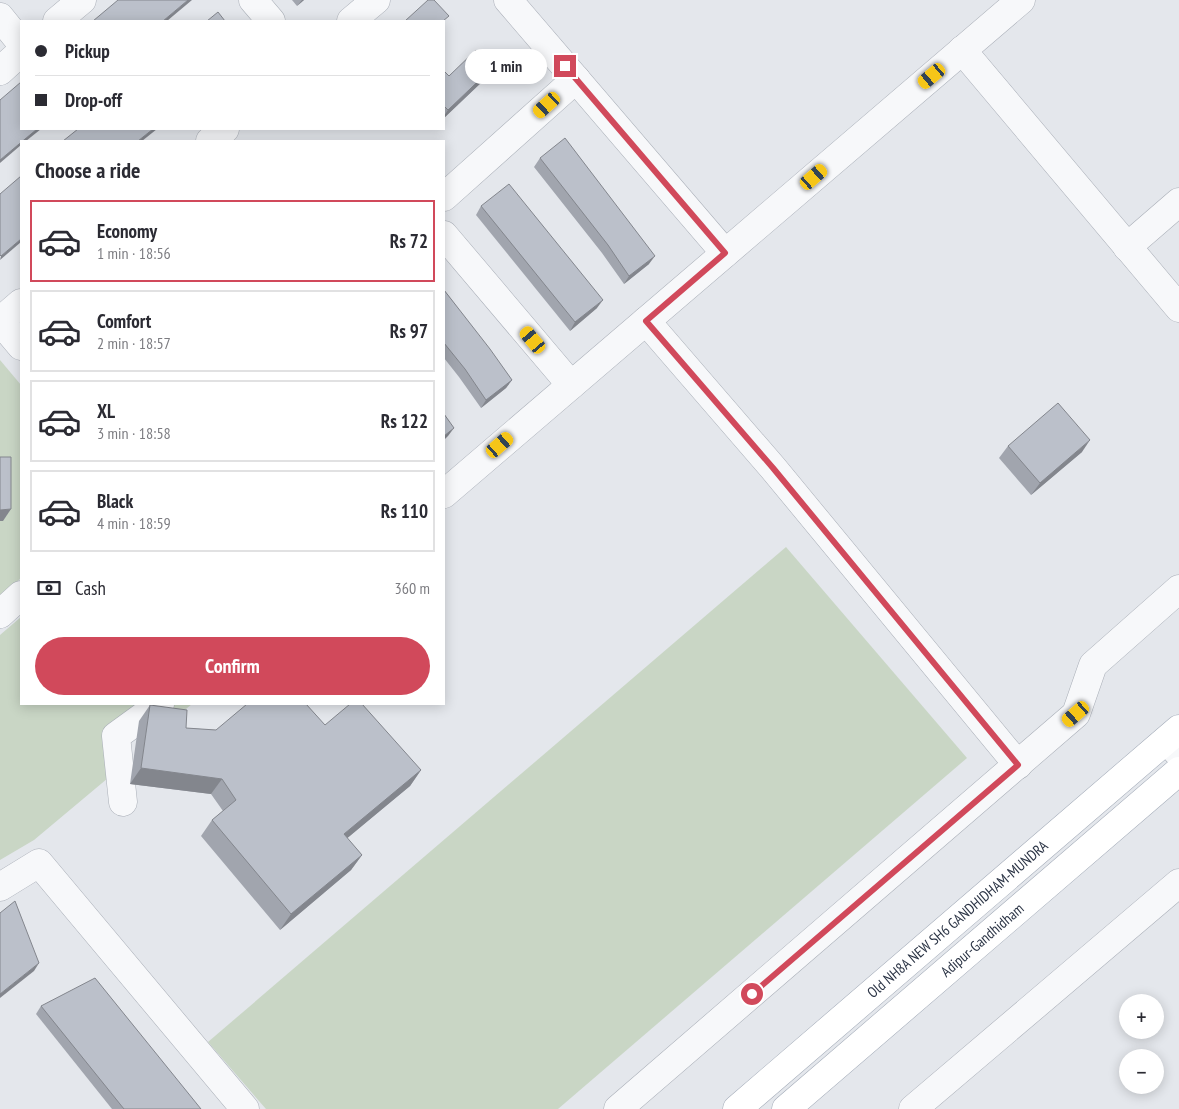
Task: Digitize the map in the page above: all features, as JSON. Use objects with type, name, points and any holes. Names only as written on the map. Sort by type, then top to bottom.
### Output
[{"type":"main road","name":"Old NH8A NEW SH6 GANDHIDHAM-MUNDRA","points":[[737,1109],[1175,741]]},
{"type":"main road","name":"Adipur-Gandhidham","points":[[786,1109],[1179,771]]},
{"type":"street","points":[[58,20],[82,0]]},
{"type":"street","points":[[253,0],[270,20]]},
{"type":"street","points":[[352,20],[376,0]]},
{"type":"street","points":[[508,0],[725,253]]},
{"type":"street","points":[[445,493],[962,50],[1016,1]]},
{"type":"street","points":[[0,17],[20,42]]},
{"type":"street","points":[[962,50],[1179,308]]},
{"type":"street","points":[[0,71],[20,53]]},
{"type":"street","points":[[445,196],[576,79]]},
{"type":"street","points":[[211,140],[224,130]]},
{"type":"street","points":[[1127,247],[1179,202]]},
{"type":"street","points":[[445,236],[571,385]]},
{"type":"street","points":[[20,304],[0,321],[20,345]]},
{"type":"street","points":[[646,321],[773,468],[1018,765]]},
{"type":"street","points":[[618,1109],[1076,714],[1093,665],[1179,590]]},
{"type":"street","points":[[0,614],[20,596]]},
{"type":"street","points":[[123,802],[116,736],[159,705]]},
{"type":"street","points":[[0,887],[39,863],[244,1109]]},
{"type":"street","points":[[913,1109],[1179,883]]},
{"type":"green space","points":[[0,360],[20,384],[20,579],[0,597]]},
{"type":"green space","points":[[786,547],[967,758],[558,1109],[266,1109],[208,1042]]},
{"type":"green space","points":[[20,618],[20,705],[191,705],[175,718],[130,712],[120,768],[34,840],[0,860],[0,635]]},
{"type":"building","points":[[118,0],[188,0],[164,20],[94,20]]},
{"type":"building","points":[[428,0],[434,0],[449,16],[444,20],[406,20]]},
{"type":"building","points":[[218,12],[224,20],[208,20]]},
{"type":"building","points":[[476,50],[493,67],[448,110],[445,107],[445,72],[449,76]]},
{"type":"building","points":[[20,83],[20,130],[36,130],[24,140],[20,140],[20,143],[0,160],[0,100]]},
{"type":"building","points":[[77,130],[152,130],[139,140],[64,140]]},
{"type":"building","points":[[565,138],[655,256],[629,276],[608,245],[540,158]]},
{"type":"building","points":[[20,177],[20,240],[1,256],[0,255],[0,194]]},
{"type":"building","points":[[509,184],[603,300],[575,322],[481,206]]},
{"type":"building","points":[[445,291],[512,380],[486,400],[445,344]]},
{"type":"building","points":[[1058,403],[1090,440],[1040,483],[1008,446]]},
{"type":"building","points":[[445,415],[454,428],[445,435]]},
{"type":"building","points":[[0,457],[11,457],[11,509],[0,510]]},
{"type":"building","points":[[150,705],[187,710],[186,728],[216,730],[246,705],[307,705],[325,725],[349,705],[363,705],[421,770],[344,834],[362,855],[291,914],[212,820],[236,800],[222,779],[141,768]]},
{"type":"building","points":[[15,901],[39,963],[0,994],[0,913]]},
{"type":"building","points":[[95,978],[201,1109],[124,1109],[41,1006]]},
{"type":"route","points":[[565,66],[725,253],[646,321],[773,468],[1018,765],[752,994]]}]
